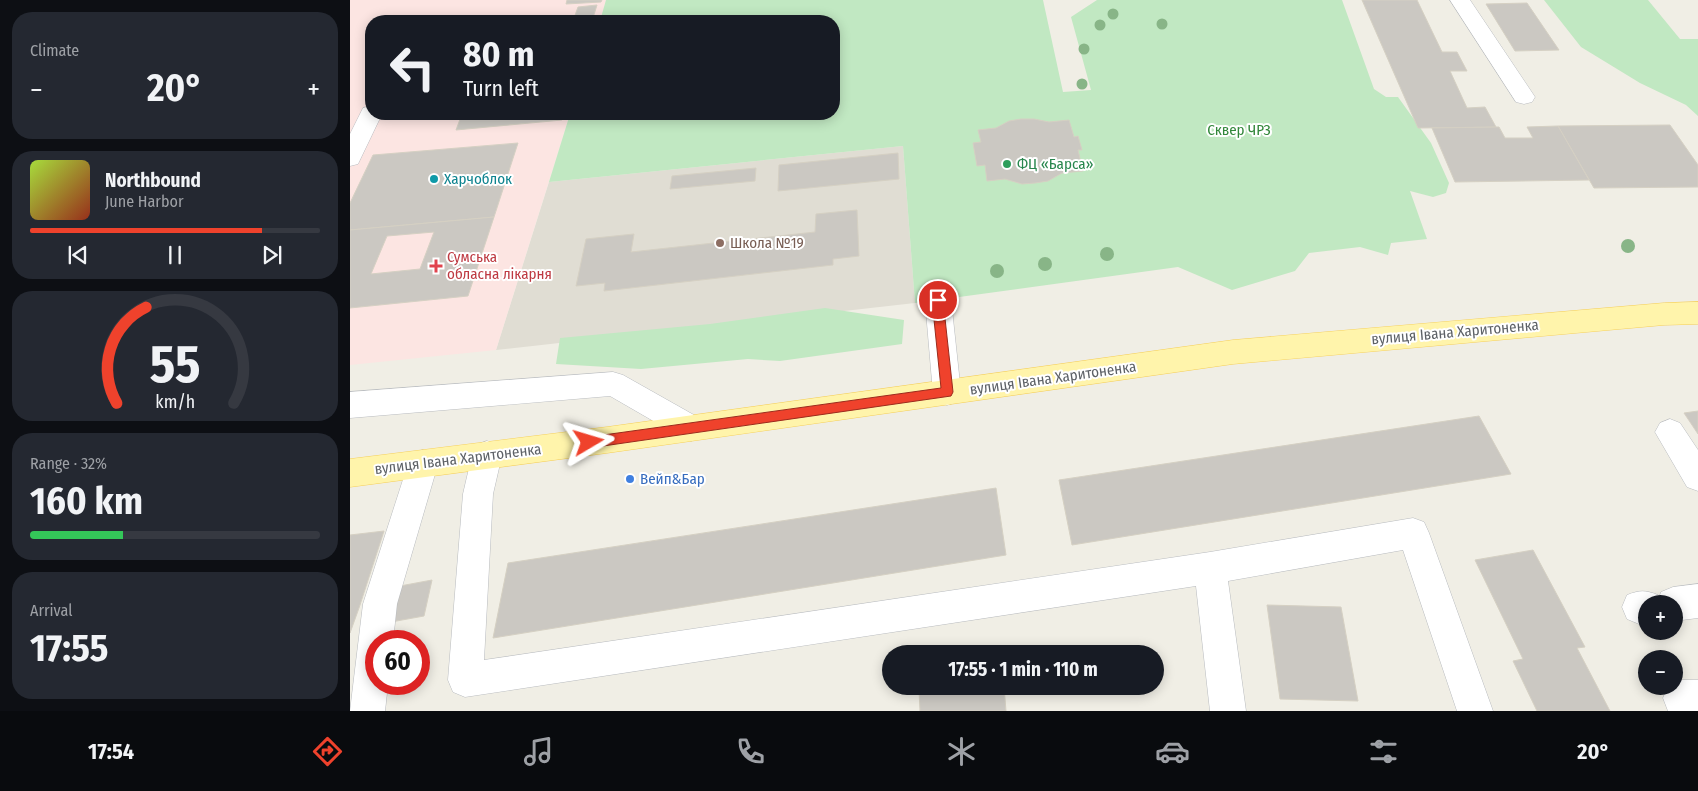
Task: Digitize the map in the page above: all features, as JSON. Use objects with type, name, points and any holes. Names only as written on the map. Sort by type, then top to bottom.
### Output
[{"type":"main road","name":"вулиця Івана Харитоненка","points":[[350,473],[691,428],[1233,352],[1698,312]]},
{"type":"street","points":[[1460,0],[1524,98]]},
{"type":"street","points":[[350,158],[368,120]]},
{"type":"street","points":[[938,300],[947,392]]},
{"type":"street","points":[[350,405],[613,384],[691,428]]},
{"type":"street","points":[[1670,432],[1698,477]]},
{"type":"street","points":[[487,455],[478,494],[465,680],[1210,568],[1413,533],[1476,711]]},
{"type":"street","points":[[367,711],[380,604],[423,464]]},
{"type":"street","points":[[1210,568],[1228,711]]},
{"type":"street","points":[[1683,602],[1698,600]]},
{"type":"shaded area","name":"Сумська обласна лікарня","points":[[350,0],[606,0],[602,15],[365,15],[365,120],[568,120],[496,350],[350,365]]},
{"type":"shaded area","name":"Школа №19","points":[[903,146],[915,303],[496,350],[549,182]]},
{"type":"green space","name":"Сквер ЧРЗ","points":[[606,0],[1043,0],[1063,92],[1091,90],[1071,17],[1097,0],[1342,0],[1374,89],[1386,97],[1398,97],[1431,143],[1449,183],[1446,193],[1433,197],[1410,191],[1427,239],[1391,243],[1388,255],[1360,247],[1309,253],[1295,271],[1232,290],[1178,267],[915,303],[903,146],[549,182],[568,120],[840,120],[840,15],[602,15]]},
{"type":"green space","points":[[1544,0],[1648,0],[1680,39],[1698,39],[1698,116],[1686,105],[1640,83],[1581,47]]},
{"type":"green space","points":[[825,308],[904,320],[902,344],[780,361],[748,359],[641,369],[556,364],[560,338],[710,324]]},
{"type":"building","points":[[567,0],[602,0],[601,2],[566,4]]},
{"type":"building","points":[[1362,0],[1417,0],[1442,52],[1457,52],[1467,71],[1450,71],[1467,108],[1485,107],[1496,127],[1418,128]]},
{"type":"building","points":[[1527,3],[1559,50],[1515,51],[1486,4]]},
{"type":"building","points":[[597,5],[594,15],[575,15],[578,7]]},
{"type":"building","points":[[1021,119],[1049,122],[1069,120],[1074,137],[1078,136],[1082,150],[1078,150],[1083,171],[1062,173],[1048,181],[1035,183],[1022,184],[1005,179],[987,181],[985,165],[977,166],[973,143],[981,142],[978,130],[996,128],[1009,121]]},
{"type":"building","points":[[460,120],[562,120],[456,130]]},
{"type":"building","points":[[1670,125],[1698,165],[1698,187],[1594,188],[1558,126]]},
{"type":"building","points":[[1558,126],[1589,180],[1455,182],[1432,128],[1499,127],[1505,138],[1533,138],[1527,127]]},
{"type":"building","name":"Харчоблок","points":[[518,143],[494,217],[350,230],[350,203],[373,155]]},
{"type":"building","points":[[898,153],[899,179],[778,191],[779,165]]},
{"type":"building","points":[[756,168],[755,181],[670,189],[672,176]]},
{"type":"building","points":[[857,210],[859,256],[833,259],[833,265],[604,291],[605,283],[576,286],[586,239],[634,234],[631,252],[815,232],[816,214]]},
{"type":"building","points":[[494,217],[468,296],[350,308],[350,230]],"holes":[[[434,232],[420,269],[371,274],[387,236]]]},
{"type":"building","points":[[1698,411],[1698,434],[1684,413]]},
{"type":"building","points":[[1479,416],[1511,474],[1072,545],[1059,480]]},
{"type":"building","points":[[996,488],[1006,555],[493,638],[508,563]]},
{"type":"building","points":[[384,531],[359,608],[350,633],[350,535]]},
{"type":"building","points":[[1533,550],[1585,647],[1577,648],[1610,711],[1537,711],[1513,661],[1523,659],[1475,560]]},
{"type":"building","points":[[432,580],[424,616],[391,622],[400,586]]},
{"type":"building","points":[[1267,605],[1341,607],[1358,701],[1280,699]]},
{"type":"building","points":[[919,695],[1005,695],[1006,711],[920,711]]},
{"type":"place","name":"ФЦ «Барса»","points":[[1007,164]]},
{"type":"place","name":"Харчоблок","points":[[434,179]]},
{"type":"place","name":"Школа №19","points":[[720,243]]},
{"type":"place","name":"Сумська обласна лікарня","points":[[436,266]]},
{"type":"place","name":"Вейп&Бар","points":[[630,479]]},
{"type":"route","points":[[589,442],[947,392],[938,300]]}]
